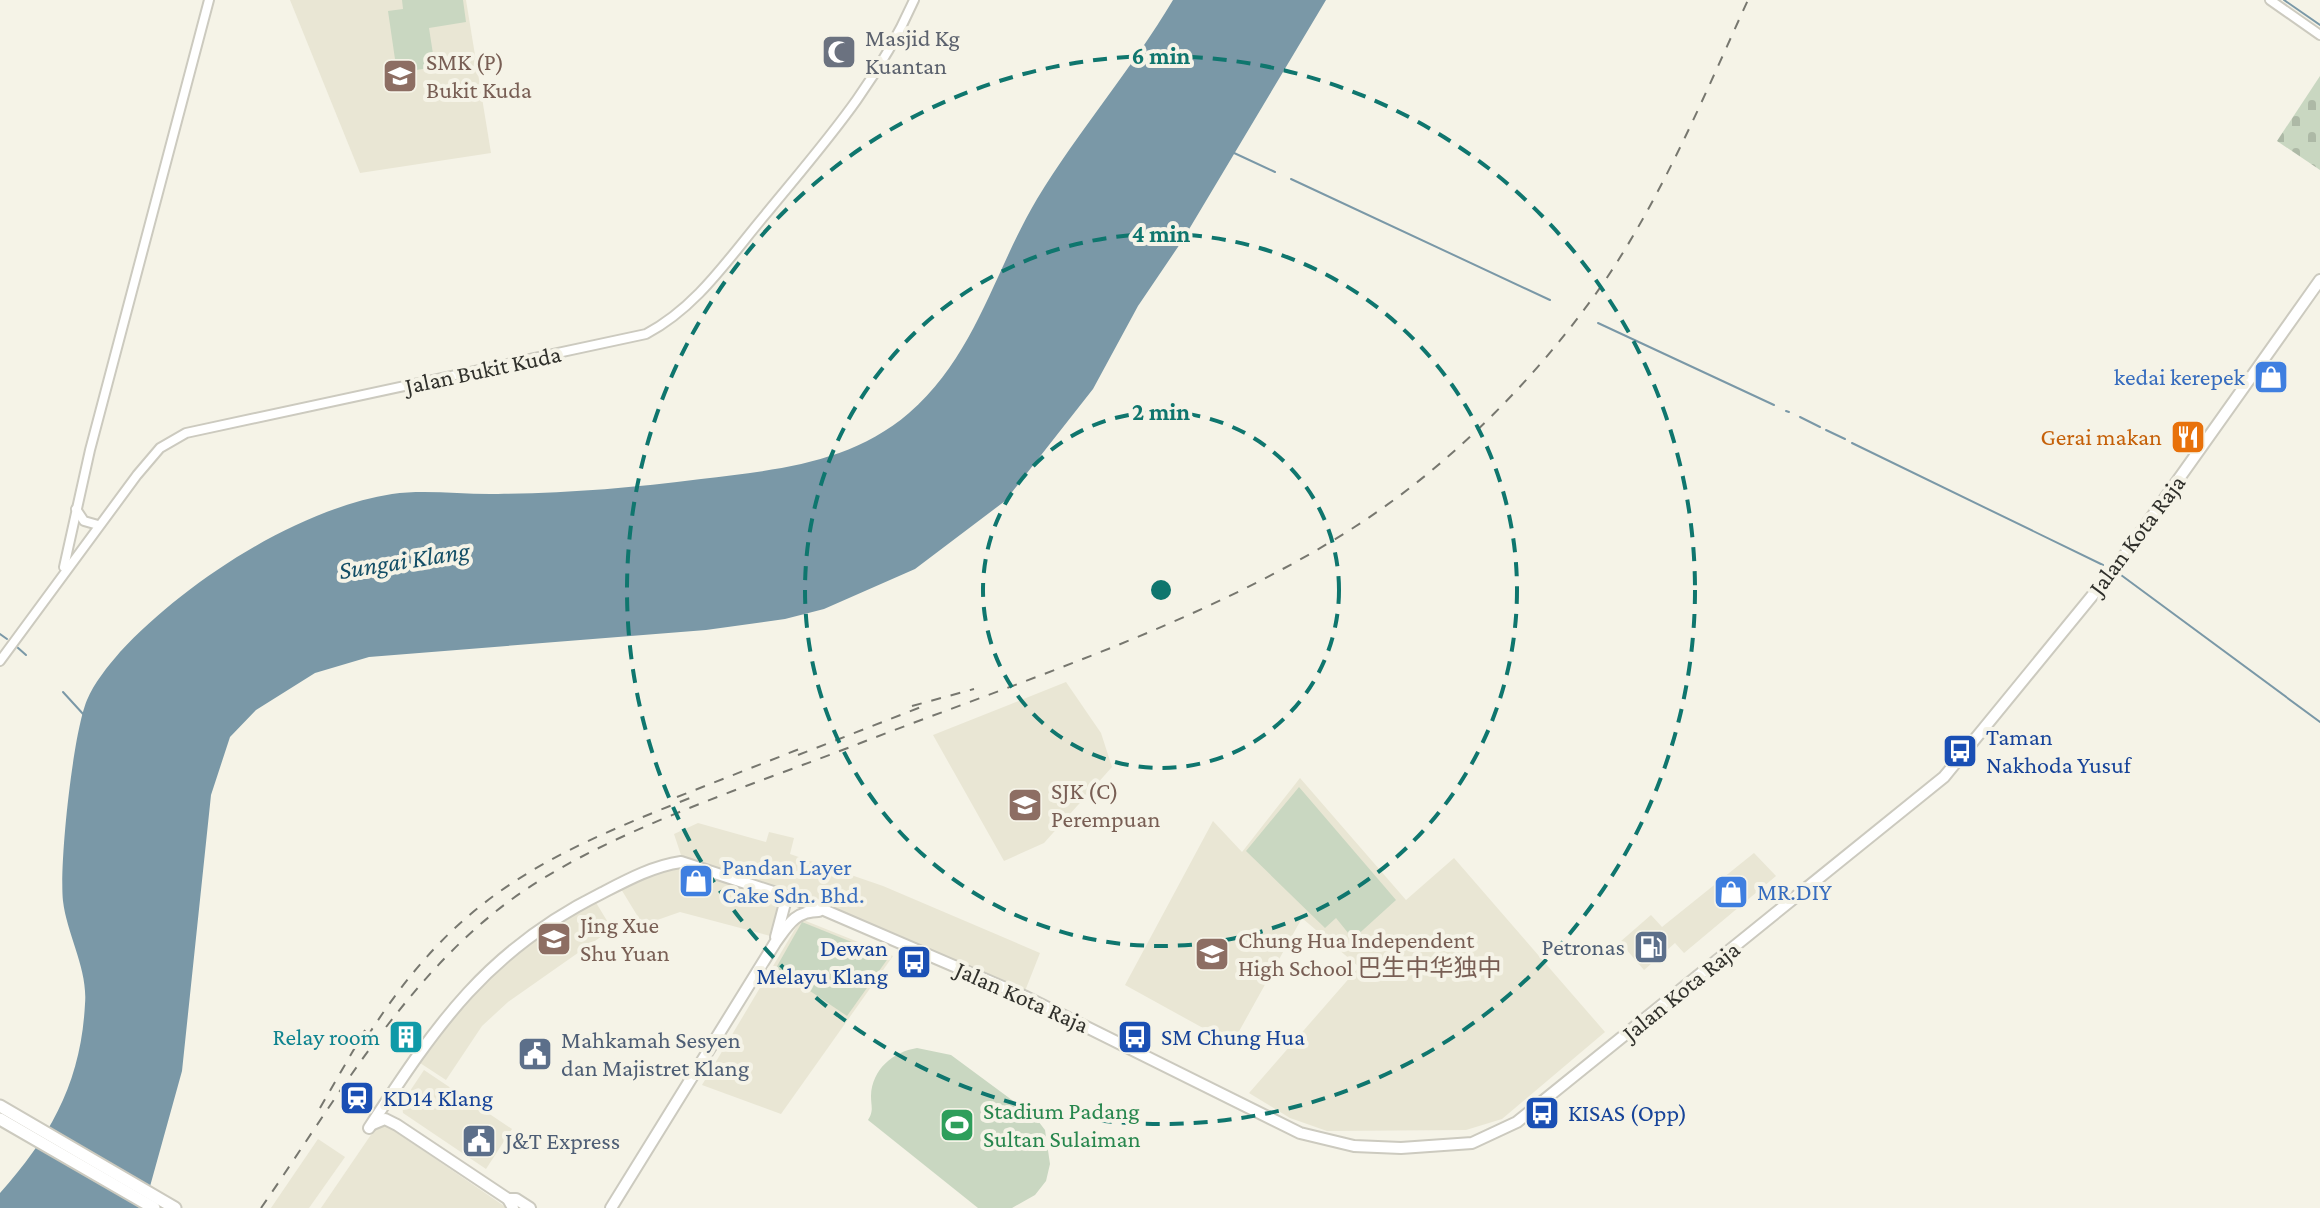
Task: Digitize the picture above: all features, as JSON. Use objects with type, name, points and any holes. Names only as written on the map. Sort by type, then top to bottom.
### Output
[{"type":"highway","points":[[0,1106],[175,1208]]},
{"type":"highway","points":[[0,1119],[154,1208]]},
{"type":"main road","name":"Jalan Kota Raja","points":[[397,1125],[380,1120],[369,1128],[478,978],[520,943],[582,902],[663,865],[681,862],[781,893],[1075,1019],[1300,1133],[1354,1146],[1401,1148],[1457,1145],[1488,1138],[1517,1122],[1944,777],[2119,563],[2320,280]]},
{"type":"main road","points":[[775,943],[785,903],[781,893]]},
{"type":"main road","points":[[611,1208],[775,943],[794,917],[803,912],[821,911]]},
{"type":"main road","points":[[389,1098],[386,1111],[397,1125],[511,1204],[530,1208]]},
{"type":"street","points":[[63,572],[76,508],[209,0]]},
{"type":"street","name":"Jalan Bukit Kuda","points":[[0,661],[98,525],[160,448],[186,433],[646,334],[674,319],[711,283],[867,88],[895,43],[914,0]]},
{"type":"street","points":[[2270,0],[2320,35]]},
{"type":"street","points":[[76,508],[84,521],[98,525]]},
{"type":"street","points":[[73,522],[78,534],[87,540]]},
{"type":"shaded area","name":"SMK (P) Bukit Kuda","points":[[290,0],[466,0],[491,153],[360,173]]},
{"type":"shaded area","name":"SJK (C) Perempuan","points":[[1066,682],[1101,733],[1112,767],[1044,843],[1004,861],[933,735]]},
{"type":"shaded area","points":[[1300,778],[1406,900],[1454,858],[1605,1032],[1502,1119],[1466,1130],[1327,1131],[1290,1118],[1249,1093],[1359,967],[1302,918],[1232,1044],[1125,985],[1213,821],[1242,852]]},
{"type":"shaded area","points":[[698,823],[766,842],[769,832],[794,838],[790,854],[883,886],[1040,953],[1025,991],[813,900],[682,858],[674,834]]},
{"type":"shaded area","points":[[1754,853],[1776,876],[1684,953],[1675,943],[1644,970],[1620,942],[1651,915],[1662,927]]},
{"type":"shaded area","points":[[680,867],[779,897],[782,904],[774,937],[680,912],[643,925],[621,889],[663,870]]},
{"type":"shaded area","points":[[595,901],[612,929],[508,1002],[482,1026],[446,1080],[420,1063],[469,994],[532,940]]},
{"type":"shaded area","points":[[801,919],[893,956],[781,1114],[702,1085]]},
{"type":"shaded area","points":[[424,1070],[512,1129],[486,1169],[403,1113],[402,1103]]},
{"type":"shaded area","points":[[379,1123],[383,1123],[507,1208],[321,1208]]},
{"type":"shaded area","points":[[318,1139],[345,1157],[309,1208],[271,1208]]},
{"type":"green space","points":[[402,0],[463,0],[466,22],[429,28],[435,67],[397,73],[388,11],[403,9]]},
{"type":"green space","points":[[2320,76],[2320,170],[2277,141]]},
{"type":"green space","points":[[1299,787],[1396,900],[1353,939],[1336,918],[1325,928],[1246,851]]},
{"type":"green space","points":[[802,922],[889,957],[847,1016],[776,968]]},
{"type":"green space","name":"Stadium Padang Sultan Sulaiman","points":[[917,1048],[951,1055],[1035,1117],[1045,1130],[1050,1164],[1046,1181],[1035,1195],[1012,1208],[978,1208],[868,1120],[872,1111],[872,1086],[880,1070],[900,1053]]},
{"type":"water","name":"Sungai Klang","points":[[1173,0],[1326,0],[1182,241],[1138,306],[1093,389],[1005,501],[915,569],[824,609],[785,619],[706,630],[369,657],[315,673],[256,710],[230,737],[211,795],[182,1071],[144,1208],[0,1208],[0,1193],[48,1129],[70,1083],[77,1058],[85,991],[63,901],[68,799],[87,700],[97,681],[120,652],[177,600],[245,552],[281,532],[356,502],[405,493],[575,491],[756,472],[837,454],[886,430],[932,390],[951,365],[968,339],[1037,199]]},
{"type":"waterway","points":[[2284,0],[2320,25]]},
{"type":"waterway","points":[[1232,152],[1275,172]]},
{"type":"waterway","points":[[1291,179],[1550,300]]},
{"type":"waterway","points":[[1598,323],[1774,405]]},
{"type":"waterway","points":[[1800,417],[1820,427]]},
{"type":"waterway","points":[[1826,430],[1845,439]]},
{"type":"waterway","points":[[1852,443],[2103,565]]},
{"type":"waterway","points":[[2121,575],[2320,722]]},
{"type":"waterway","points":[[0,634],[7,639]]},
{"type":"waterway","points":[[17,647],[26,655]]},
{"type":"waterway","points":[[63,692],[84,715]]},
{"type":"railway","points":[[261,1208],[401,1008],[467,936],[541,879],[628,834],[675,814],[1112,648],[1236,593],[1353,528],[1424,477],[1520,387],[1602,285],[1663,181],[1748,0]]},
{"type":"railway","points":[[912,706],[974,689]]},
{"type":"railway","points":[[798,755],[921,707]]},
{"type":"railway","points":[[677,797],[807,746]]},
{"type":"railway","points":[[367,1037],[400,989],[434,949],[469,915],[506,887],[589,841],[690,798]]},
{"type":"railway","points":[[320,1108],[368,1025]]},
{"type":"place","name":"Masjid Kg Kuantan","points":[[839,52]]},
{"type":"place","name":"SMK (P) Bukit Kuda","points":[[400,76]]},
{"type":"place","name":"kedai kerepek","points":[[2271,377]]},
{"type":"place","name":"Gerai makan","points":[[2188,437]]},
{"type":"place","name":"Taman Nakhoda Yusuf","points":[[1960,751]]},
{"type":"place","name":"SJK (C) Perempuan","points":[[1025,805]]},
{"type":"place","name":"Pandan Layer Cake Sdn. Bhd.","points":[[696,881]]},
{"type":"place","name":"MR.DIY","points":[[1731,892]]},
{"type":"place","name":"Jing Xue Shu Yuan","points":[[554,939]]},
{"type":"place","name":"Petronas","points":[[1651,947]]},
{"type":"place","name":"Chung Hua Independent High School 巴生中华独中","points":[[1212,954]]},
{"type":"place","name":"Dewan Melayu Klang","points":[[914,962]]},
{"type":"place","name":"Relay room","points":[[406,1037]]},
{"type":"place","name":"SM Chung Hua","points":[[1135,1037]]},
{"type":"place","name":"Mahkamah Sesyen dan Majistret Klang","points":[[535,1054]]},
{"type":"place","name":"KD14 Klang","points":[[357,1098]]},
{"type":"place","name":"KISAS (Opp)","points":[[1542,1113]]},
{"type":"place","name":"Stadium Padang Sultan Sulaiman","points":[[957,1125]]},
{"type":"place","name":"J&T Express","points":[[479,1141]]}]
